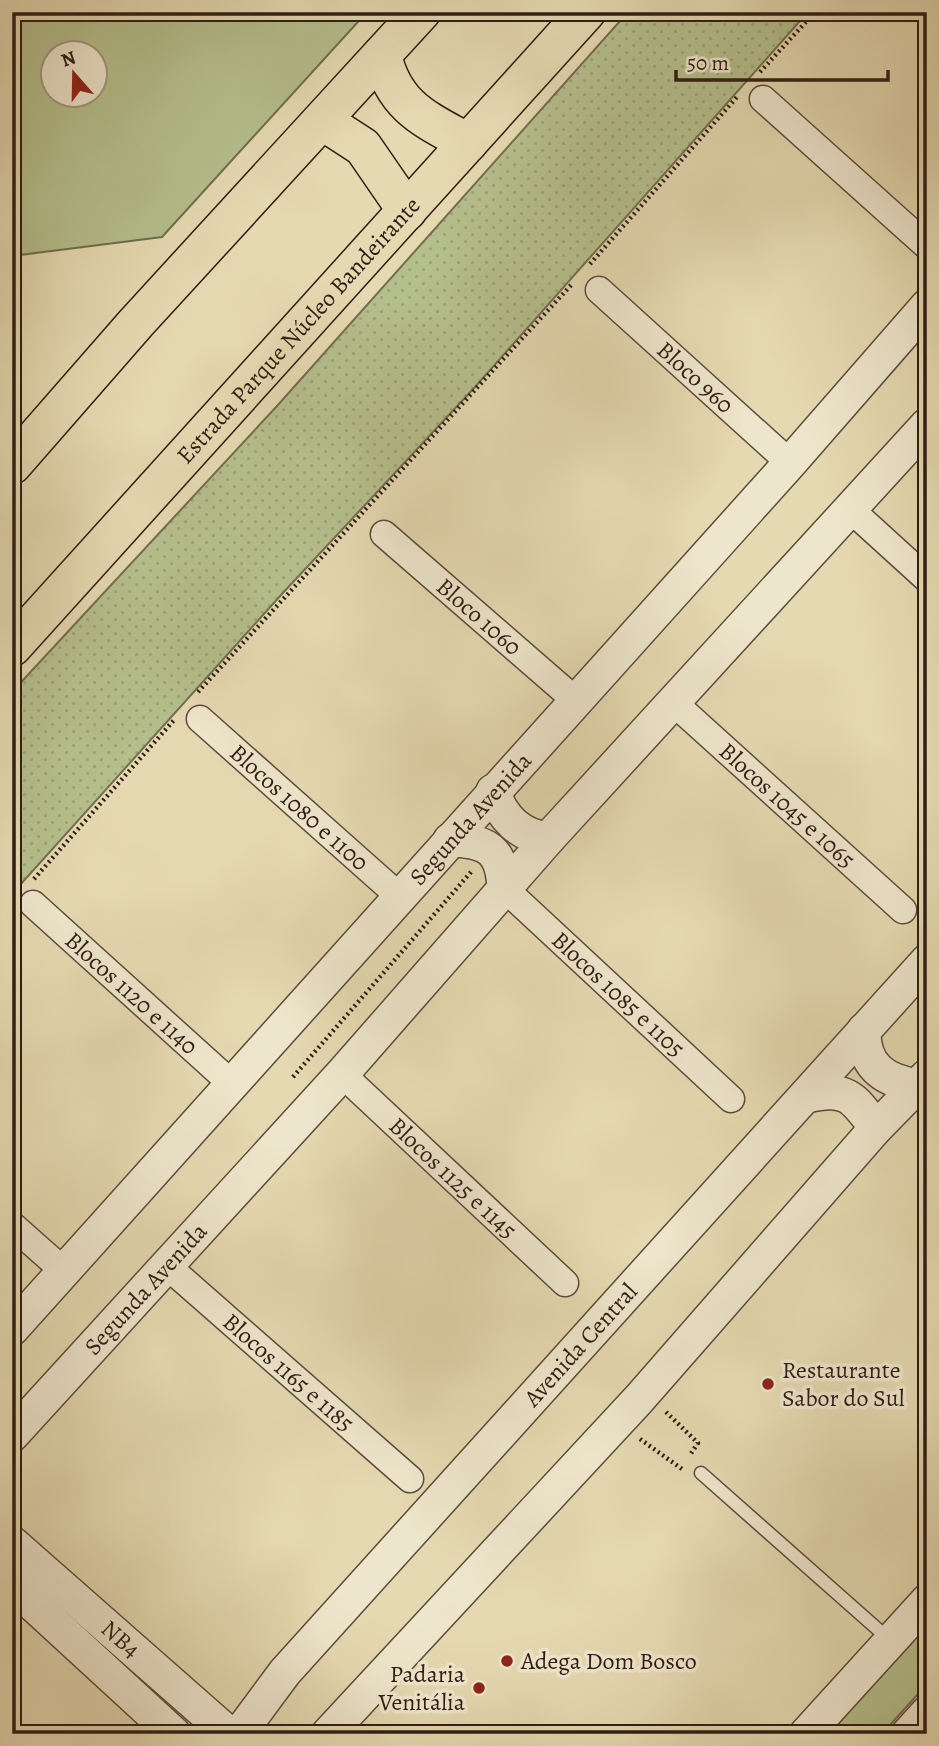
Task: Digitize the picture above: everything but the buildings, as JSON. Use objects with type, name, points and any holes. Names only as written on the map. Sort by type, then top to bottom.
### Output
[{"type":"highway","points":[[12,465],[136,323],[421,12]]},
{"type":"highway","name":"Estrada Parque Núcleo Bandeirante","points":[[12,647],[586,12]]},
{"type":"highway","points":[[382,55],[387,73],[399,96],[415,113],[468,143]]},
{"type":"highway","points":[[323,121],[363,147],[407,211]]},
{"type":"street","points":[[752,90],[927,246]]},
{"type":"street","name":"Bloco 960","points":[[599,290],[790,463]]},
{"type":"street","name":"Segunda Avenida","points":[[12,1329],[790,463],[927,306]]},
{"type":"street","name":"Segunda Avenida","points":[[12,1435],[342,1074],[548,839],[927,425]]},
{"type":"street","points":[[849,509],[927,579]]},
{"type":"street","name":"Bloco 1060","points":[[384,534],[575,700]]},
{"type":"street","name":"Blocos 1045 e 1065","points":[[673,702],[902,910]]},
{"type":"street","name":"Blocos 1080 e 1100","points":[[190,711],[399,897]]},
{"type":"street","points":[[493,791],[499,808],[523,832],[533,837],[548,839]]},
{"type":"street","points":[[441,850],[478,841],[491,850],[500,861],[497,897]]},
{"type":"street","name":"Blocos 1120 e 1140","points":[[30,895],[232,1084]]},
{"type":"street","name":"Blocos 1085 e 1105","points":[[497,897],[731,1099]]},
{"type":"street","name":"Avenida Central","points":[[239,1734],[285,1672],[927,961]]},
{"type":"street","points":[[864,1030],[864,1047],[880,1072],[894,1082],[922,1081]]},
{"type":"street","name":"Blocos 1125 e 1145","points":[[342,1074],[565,1283]]},
{"type":"street","points":[[328,1734],[645,1392],[876,1128],[922,1081]]},
{"type":"street","points":[[807,1096],[828,1090],[844,1093],[856,1102],[876,1128]]},
{"type":"street","points":[[12,1225],[64,1271]]},
{"type":"street","name":"Blocos 1165 e 1185","points":[[166,1265],[410,1479]]},
{"type":"street","name":"NB4","points":[[12,1543],[229,1734]]},
{"type":"street","name":"NB4","points":[[12,1585],[174,1734]]},
{"type":"street","points":[[806,1734],[927,1601]]},
{"type":"street","points":[[908,1734],[927,1713]]},
{"type":"lane","points":[[701,1473],[891,1641]]},
{"type":"path","points":[[30,895],[190,711],[752,90],[815,12]]},
{"type":"path","points":[[441,850],[458,888]]},
{"type":"path","points":[[289,1082],[491,850]]},
{"type":"path","points":[[458,888],[497,897]]},
{"type":"path","points":[[645,1392],[698,1443],[682,1469]]},
{"type":"path","points":[[617,1422],[682,1469],[701,1473]]},
{"type":"green space","points":[[12,12],[367,12],[162,237],[12,256]]},
{"type":"green space","points":[[628,12],[808,12],[475,387],[281,595],[12,894],[12,692],[277,406]]},
{"type":"green space","points":[[927,1611],[927,1684],[882,1734],[816,1734]]},
{"type":"place","name":"Restaurante Sabor do Sul","points":[[768,1384]]},
{"type":"place","name":"Adega Dom Bosco","points":[[507,1661]]},
{"type":"place","name":"Padaria Venitália","points":[[479,1688]]}]
